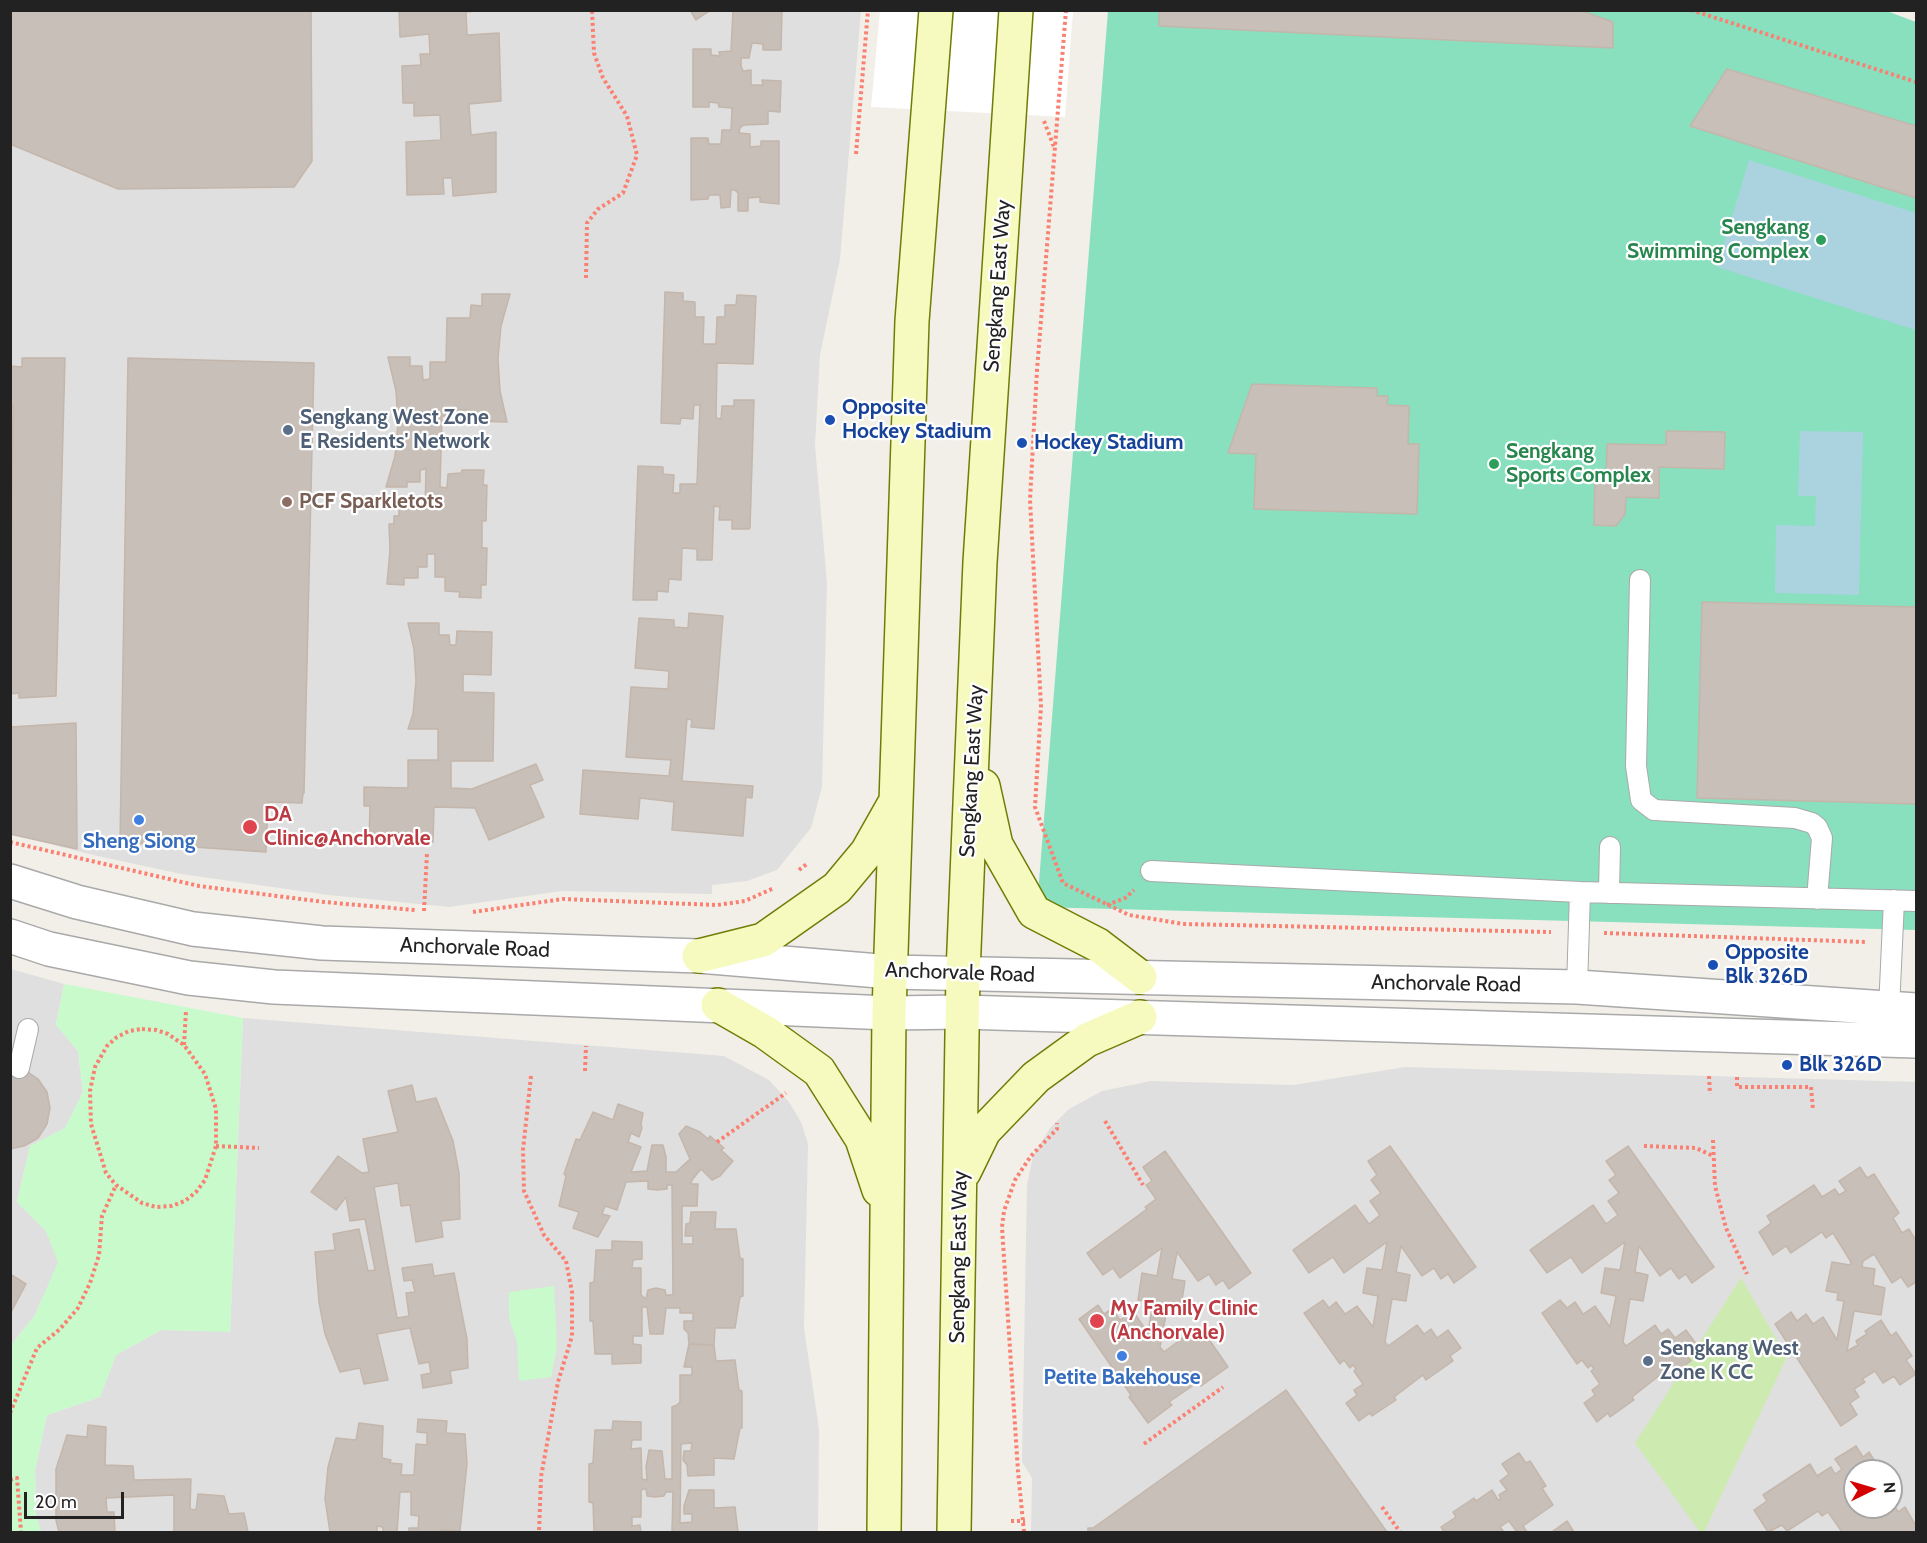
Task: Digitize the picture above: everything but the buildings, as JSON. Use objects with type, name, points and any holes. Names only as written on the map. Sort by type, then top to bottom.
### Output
[{"type":"main road","points":[[884,1533],[889,1013],[912,321],[936,10]]},
{"type":"main road","name":"Sengkang East Way","points":[[954,1533],[963,973],[980,562],[1016,10]]},
{"type":"main road","points":[[974,747],[996,845],[1034,912],[1098,945],[1140,977]]},
{"type":"main road","points":[[699,956],[763,939],[837,888],[867,852],[896,802]]},
{"type":"main road","points":[[718,1005],[765,1032],[819,1071],[862,1139],[887,1214]]},
{"type":"main road","points":[[960,1181],[984,1131],[1036,1077],[1087,1040],[1140,1017]]},
{"type":"street","name":"Anchorvale Road","points":[[10,881],[77,902],[193,929],[333,944],[699,956],[891,972],[1577,987],[1903,1009]]},
{"type":"street","name":"Anchorvale Road","points":[[10,936],[49,949],[189,978],[274,987],[889,1013],[962,1012],[1917,1041]]},
{"type":"lane","points":[[1640,580],[1636,766],[1641,800],[1653,810],[1795,818],[1812,823],[1817,827],[1822,838],[1817,898]]},
{"type":"lane","points":[[1609,892],[1610,847]]},
{"type":"lane","points":[[1151,871],[1580,892],[1917,901]]},
{"type":"lane","points":[[1577,987],[1580,892]]},
{"type":"lane","points":[[1894,900],[1892,943],[1903,1009]]},
{"type":"lane","points":[[19,1068],[27,1029]]},
{"type":"path","points":[[586,278],[587,223],[598,209],[623,193],[637,155],[627,116],[603,78],[594,53],[592,10]]},
{"type":"path","points":[[856,154],[868,10]]},
{"type":"path","points":[[1066,10],[1037,370],[1030,500],[1041,706],[1035,807],[1063,884],[1129,915],[1183,924],[1579,932],[1892,943]]},
{"type":"path","points":[[1691,10],[1917,82]]},
{"type":"path","points":[[10,842],[199,886],[324,902],[435,911]]},
{"type":"path","points":[[424,911],[427,853]]},
{"type":"path","points":[[794,875],[808,863]]},
{"type":"path","points":[[469,913],[563,898],[717,905],[746,901],[779,886]]},
{"type":"path","points":[[184,1045],[186,1010]]},
{"type":"path","points":[[142,1029],[168,1034],[184,1045],[205,1074],[216,1109],[216,1146],[205,1180],[185,1201],[171,1206],[149,1205],[129,1196],[116,1185],[106,1173],[91,1124],[90,1091],[95,1067],[107,1046],[117,1037],[129,1031],[142,1029]]},
{"type":"path","points":[[585,1071],[586,1046]]},
{"type":"path","points":[[531,1076],[523,1150],[524,1191],[544,1235],[566,1261],[572,1292],[572,1336],[558,1382],[541,1477],[539,1533]]},
{"type":"path","points":[[1709,1076],[1710,1094]]},
{"type":"path","points":[[1737,1077],[1737,1087],[1811,1087],[1814,1110]]},
{"type":"path","points":[[717,1142],[786,1093]]},
{"type":"path","points":[[1105,1121],[1143,1185]]},
{"type":"path","points":[[1024,1533],[1002,1227],[1004,1210],[1015,1180],[1031,1156],[1057,1129],[1057,1123]]},
{"type":"path","points":[[1713,1140],[1715,1186],[1726,1228],[1747,1274]]},
{"type":"path","points":[[216,1146],[259,1148]]},
{"type":"path","points":[[1644,1146],[1696,1148],[1713,1156]]},
{"type":"path","points":[[10,1413],[37,1348],[60,1329],[78,1308],[90,1283],[99,1255],[102,1216],[116,1185]]},
{"type":"path","points":[[1144,1444],[1222,1387]]},
{"type":"path","points":[[10,1480],[17,1478],[21,1533]]},
{"type":"path","points":[[1382,1507],[1400,1533]]},
{"type":"path","points":[[1011,1521],[1024,1521]]},
{"type":"shaded area","points":[[10,11],[861,11],[840,259],[820,355],[815,445],[827,583],[822,787],[811,828],[777,870],[747,881],[712,885],[712,894],[562,891],[449,907],[329,895],[181,874],[11,834]]},
{"type":"shaded area","points":[[11,969],[64,984],[56,1024],[78,1051],[83,1092],[65,1128],[30,1146],[17,1202],[46,1231],[59,1262],[35,1315],[11,1345]]},
{"type":"shaded area","points":[[243,1018],[724,1056],[769,1080],[789,1102],[801,1122],[808,1144],[804,1328],[819,1429],[818,1532],[41,1532],[36,1515],[35,1470],[47,1415],[100,1397],[116,1355],[161,1330],[230,1331]]},
{"type":"shaded area","points":[[1405,1067],[1916,1082],[1916,1532],[1031,1532],[1032,1478],[1022,1462],[1027,1185],[1033,1156],[1050,1128],[1069,1109],[1102,1091],[1151,1081],[1293,1085]]},
{"type":"green space","name":"Sengkang Sports Complex","points":[[1884,10],[1916,22],[1916,930],[1037,907],[1108,11]]},
{"type":"green space","points":[[64,984],[243,1018],[230,1332],[161,1330],[116,1355],[100,1397],[47,1415],[35,1470],[36,1515],[41,1532],[11,1532],[11,1345],[35,1315],[58,1262],[46,1231],[17,1202],[30,1146],[65,1128],[83,1092],[78,1051],[56,1025]]},
{"type":"green space","points":[[1741,1278],[1787,1357],[1704,1532],[1700,1532],[1635,1443]]},
{"type":"green space","points":[[554,1286],[557,1347],[551,1377],[519,1381],[517,1342],[509,1318],[509,1292]]},
{"type":"water","name":"Sengkang Swimming Complex","points":[[1749,160],[1916,213],[1916,330],[1717,267]]},
{"type":"water","points":[[1800,431],[1863,432],[1859,595],[1775,593],[1776,525],[1815,526],[1816,496],[1798,496]]},
{"type":"pier","points":[[880,11],[1073,11],[1065,117],[871,107]]},
{"type":"place","name":"Sengkang Swimming Complex","points":[[1821,240]]},
{"type":"place","name":"Opposite Hockey Stadium","points":[[830,420]]},
{"type":"place","name":"Sengkang West Zone E Residents' Network","points":[[288,430]]},
{"type":"place","name":"Hockey Stadium","points":[[1022,443]]},
{"type":"place","name":"Sengkang Sports Complex","points":[[1494,464]]},
{"type":"place","name":"PCF Sparkletots","points":[[287,502]]},
{"type":"place","name":"Sheng Siong","points":[[139,820]]},
{"type":"place","name":"DA Clinic@Anchorvale","points":[[250,827]]},
{"type":"place","name":"Opposite Blk 326D","points":[[1713,965]]},
{"type":"place","name":"Blk 326D","points":[[1787,1065]]},
{"type":"place","name":"My Family Clinic (Anchorvale)","points":[[1097,1321]]},
{"type":"place","name":"Petite Bakehouse","points":[[1122,1356]]},
{"type":"place","name":"Sengkang West Zone K CC","points":[[1648,1361]]}]
